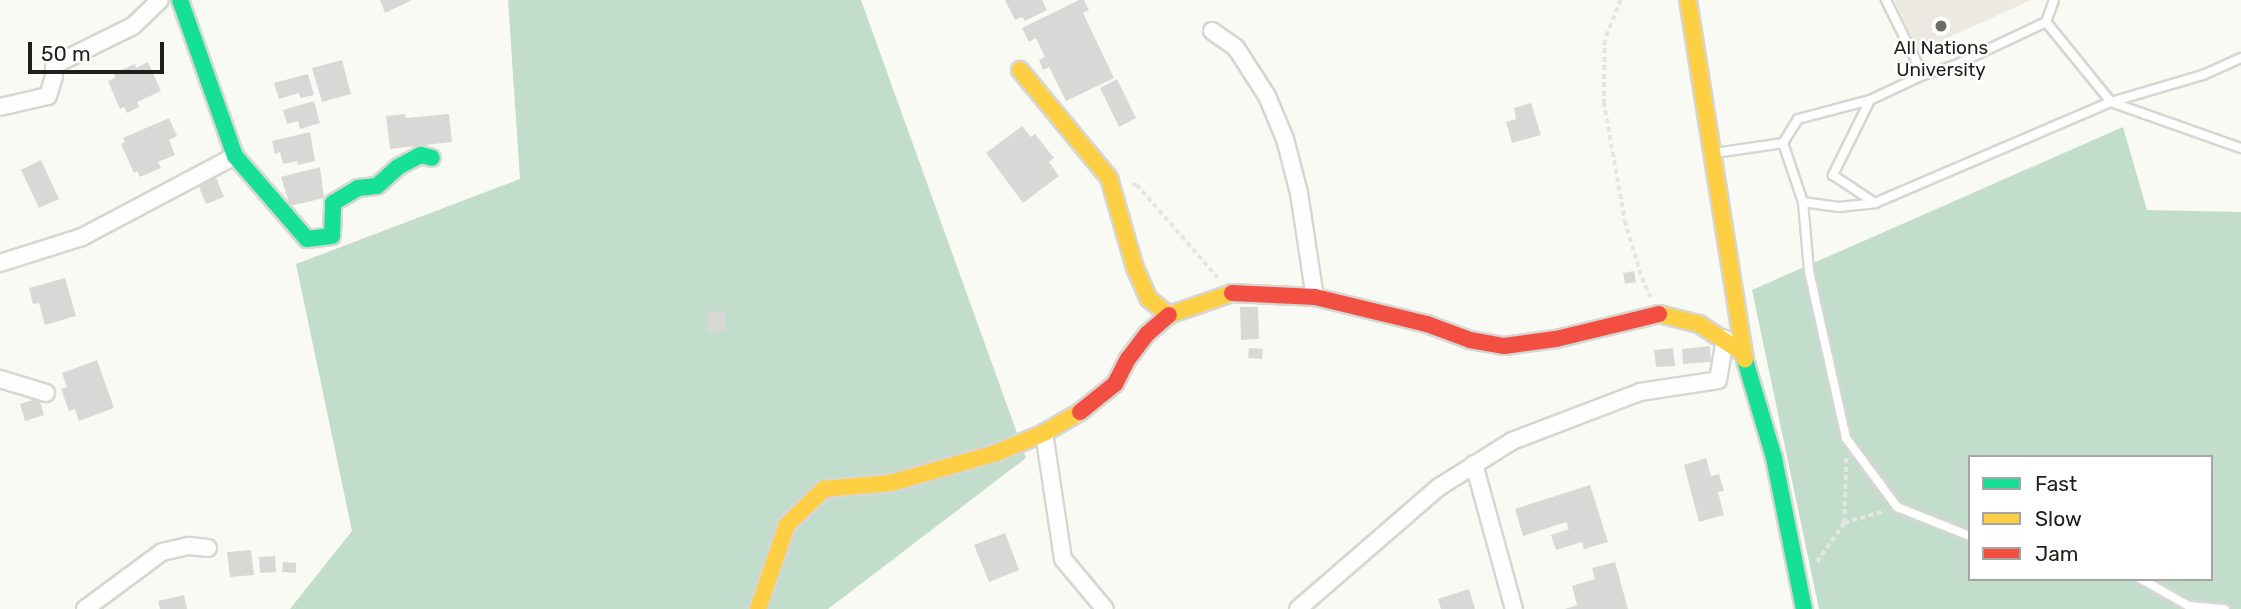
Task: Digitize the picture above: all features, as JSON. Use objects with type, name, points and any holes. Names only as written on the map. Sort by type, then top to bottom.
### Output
[{"type":"street","points":[[0,107],[48,96],[54,65],[133,26],[160,0]]},
{"type":"street","points":[[180,0],[235,156],[307,239],[332,236],[333,203],[358,188],[377,186],[398,167],[421,155],[432,158]]},
{"type":"street","points":[[1688,0],[1743,354],[1774,458],[1804,609]]},
{"type":"street","points":[[1213,31],[1236,48],[1267,96],[1284,139],[1299,193],[1315,297]]},
{"type":"street","points":[[1020,70],[1109,178],[1135,268],[1149,299],[1169,315]]},
{"type":"street","points":[[0,263],[82,237],[235,156]]},
{"type":"street","points":[[758,609],[787,526],[824,489],[891,483],[996,453],[1044,433],[1074,416],[1115,384],[1128,359],[1147,334],[1169,315],[1231,293],[1315,297],[1427,324],[1470,340],[1504,346],[1556,339],[1660,314],[1699,324],[1725,339],[1743,354]]},
{"type":"street","points":[[1297,609],[1379,537],[1474,464],[1512,441],[1607,402],[1640,392],[1718,380],[1725,339]]},
{"type":"street","points":[[0,379],[46,393]]},
{"type":"street","points":[[1044,433],[1063,559],[1105,609]]},
{"type":"street","points":[[1474,464],[1514,609]]},
{"type":"street","points":[[85,609],[162,552],[189,546],[208,548]]},
{"type":"lane","points":[[1886,0],[1923,75]]},
{"type":"lane","points":[[1712,154],[1783,143],[1798,119],[1870,100],[1923,75],[1955,65],[2046,22],[2054,0]]},
{"type":"lane","points":[[2046,22],[2111,102],[2241,148]]},
{"type":"lane","points":[[1803,202],[1839,206],[1875,203],[2111,102],[2203,75],[2241,58]]},
{"type":"lane","points":[[1870,100],[1833,175],[1875,203]]},
{"type":"lane","points":[[1783,143],[1803,202],[1809,271],[1846,438],[1897,507],[1968,535]]},
{"type":"lane","points":[[2145,581],[2189,606],[2225,609]]},
{"type":"path","points":[[1621,0],[1605,40],[1604,102],[1625,221],[1642,278],[1660,314]]},
{"type":"path","points":[[1109,178],[1137,185],[1231,293]]},
{"type":"path","points":[[1801,584],[1844,523],[1846,438]]},
{"type":"path","points":[[1844,523],[1897,507]]},
{"type":"shaded area","name":"All Nations University","points":[[1894,0],[2031,0],[1919,51]]},
{"type":"green space","points":[[508,0],[861,0],[1026,458],[828,609],[290,609],[352,531],[296,264],[520,179]]},
{"type":"green space","points":[[2123,127],[2147,210],[2241,212],[2241,609],[1819,609],[1752,290]]},
{"type":"building","points":[[380,0],[412,0],[385,13]]},
{"type":"building","points":[[1005,0],[1042,0],[1047,10],[1025,21],[1022,17],[1015,20]]},
{"type":"building","points":[[1084,0],[1089,10],[1083,13],[1114,78],[1066,101],[1049,67],[1043,70],[1039,60],[1045,57],[1036,38],[1029,42],[1022,28]]},
{"type":"building","points":[[342,60],[351,94],[322,102],[312,68]]},
{"type":"building","points":[[148,62],[161,91],[137,102],[139,107],[127,113],[124,107],[120,109],[108,81],[115,78],[114,73]]},
{"type":"building","points":[[308,74],[314,95],[300,98],[299,93],[279,99],[274,83]]},
{"type":"building","points":[[1117,79],[1136,118],[1119,127],[1100,88]]},
{"type":"building","points":[[314,101],[320,123],[300,129],[298,121],[287,124],[283,110]]},
{"type":"building","points":[[1531,103],[1541,135],[1512,143],[1506,122],[1516,119],[1514,108]]},
{"type":"building","points":[[405,114],[406,118],[449,114],[452,142],[390,149],[386,116]]},
{"type":"building","points":[[169,118],[177,136],[169,140],[175,155],[158,162],[161,168],[140,177],[137,171],[134,173],[121,144],[125,142],[123,138]]},
{"type":"building","points":[[1022,126],[1031,137],[1035,134],[1054,158],[1049,162],[1059,176],[1023,203],[986,153]]},
{"type":"building","points":[[310,132],[315,161],[298,165],[297,161],[283,164],[280,152],[275,154],[272,141]]},
{"type":"building","points":[[41,160],[59,199],[39,208],[21,170]]},
{"type":"building","points":[[320,167],[324,198],[290,206],[281,177]]},
{"type":"building","points":[[215,175],[224,197],[206,204],[197,182]]},
{"type":"building","points":[[1634,271],[1636,282],[1625,284],[1623,273]]},
{"type":"building","points":[[65,278],[76,316],[45,325],[39,303],[33,304],[29,288]]},
{"type":"building","points":[[1240,307],[1258,307],[1259,339],[1241,340]]},
{"type":"building","points":[[725,311],[726,330],[708,333],[707,312]]},
{"type":"building","points":[[1710,346],[1711,362],[1683,364],[1682,349]]},
{"type":"building","points":[[1249,348],[1263,349],[1262,359],[1248,358]]},
{"type":"building","points":[[1673,348],[1675,366],[1656,367],[1654,350]]},
{"type":"building","points":[[97,360],[114,408],[79,421],[75,409],[69,411],[61,389],[67,387],[62,373]]},
{"type":"building","points":[[39,398],[44,415],[25,421],[20,404]]},
{"type":"building","points":[[1706,458],[1711,476],[1719,474],[1724,491],[1718,492],[1724,515],[1699,522],[1684,465]]},
{"type":"building","points":[[1590,485],[1608,542],[1584,549],[1582,542],[1556,550],[1551,535],[1569,529],[1566,522],[1523,536],[1515,509]]},
{"type":"building","points":[[1005,533],[1019,570],[989,582],[974,545]]},
{"type":"building","points":[[251,550],[254,575],[230,577],[227,552]]},
{"type":"building","points":[[275,556],[276,572],[260,573],[259,557]]},
{"type":"building","points":[[283,562],[296,563],[296,573],[282,572]]},
{"type":"building","points":[[1615,562],[1628,609],[1565,609],[1577,605],[1572,586],[1595,579],[1592,568]]},
{"type":"building","points":[[1469,589],[1475,609],[1441,609],[1438,599]]},
{"type":"building","points":[[184,595],[187,609],[160,609],[158,601]]},
{"type":"traffic: fast","points":[[180,0],[235,156],[307,239],[332,236],[333,203],[358,188],[377,186],[398,167],[421,155],[432,158]]},
{"type":"traffic: fast","points":[[1745,360],[1774,458],[1804,609]]},
{"type":"traffic: slow","points":[[1688,0],[1745,360]]},
{"type":"traffic: slow","points":[[1020,70],[1109,178],[1135,268],[1149,299],[1169,315],[1232,293]]},
{"type":"traffic: slow","points":[[1659,314],[1699,324],[1743,353]]},
{"type":"traffic: slow","points":[[758,609],[787,525],[824,489],[891,483],[996,453],[1044,433],[1080,412]]},
{"type":"traffic: jam","points":[[1232,293],[1315,297],[1427,324],[1470,340],[1504,346],[1556,339],[1659,314]]},
{"type":"traffic: jam","points":[[1080,412],[1115,384],[1128,359],[1147,334],[1169,315]]},
{"type":"place","name":"All Nations University","points":[[1941,26]]}]
